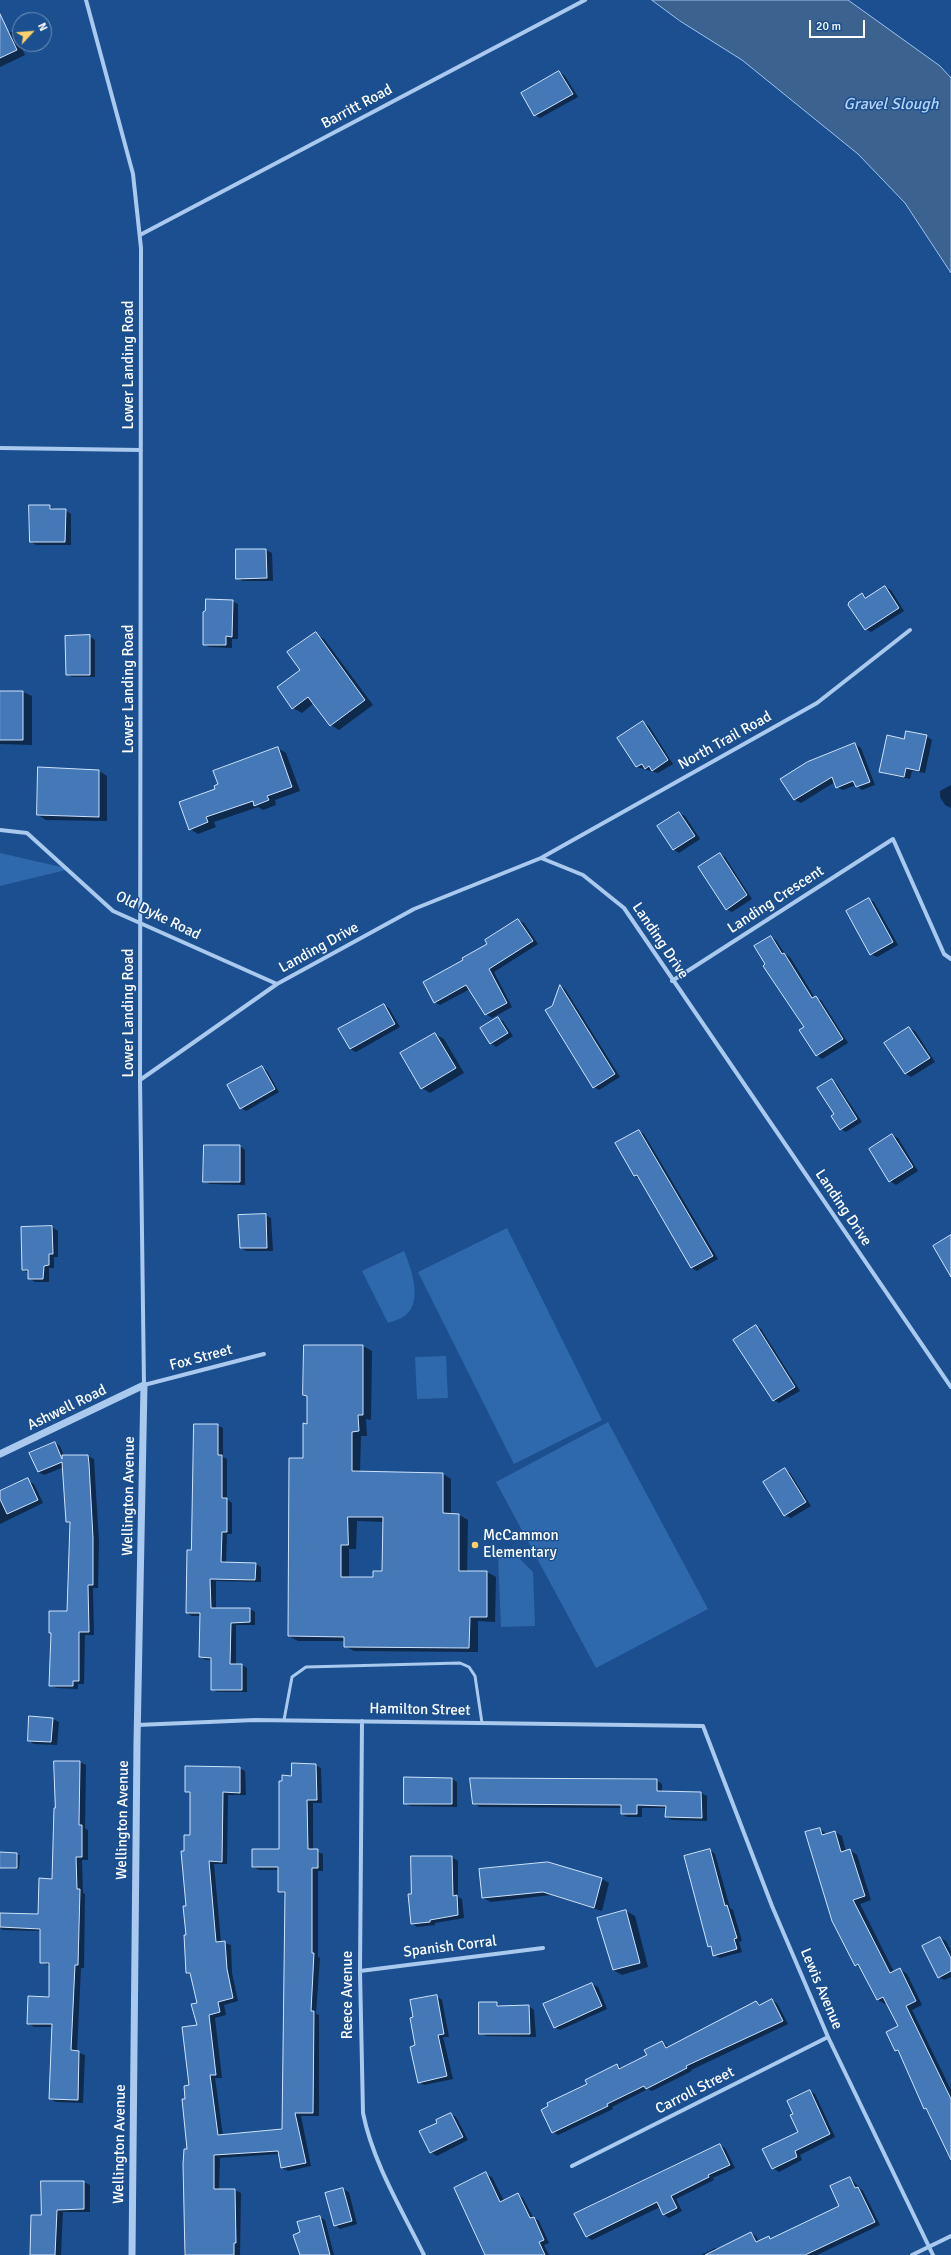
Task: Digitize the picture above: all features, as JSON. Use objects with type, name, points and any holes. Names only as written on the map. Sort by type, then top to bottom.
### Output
[{"type":"street","name":"Lower Landing Road","points":[[86,0],[132,174],[140,235],[140,1080],[144,1385]]},
{"type":"street","name":"Barritt Road","points":[[140,235],[584,0]]},
{"type":"street","points":[[0,448],[141,450]]},
{"type":"street","name":"North Trail Road","points":[[541,858],[817,703],[910,630]]},
{"type":"street","name":"Old Dyke Road","points":[[0,830],[27,833],[113,911],[278,984]]},
{"type":"street","name":"Landing Crescent","points":[[672,981],[893,839],[944,954],[951,959]]},
{"type":"street","name":"Landing Drive","points":[[140,1080],[278,984],[414,909],[541,858],[583,875],[624,908],[672,981],[951,1387]]},
{"type":"street","name":"Fox Street","points":[[144,1385],[264,1354]]},
{"type":"street","name":"Ashwell Road","points":[[0,1454],[144,1385]]},
{"type":"street","name":"Wellington Avenue","points":[[132,2255],[137,1725],[144,1385]]},
{"type":"street","name":"Hamilton Street","points":[[137,1725],[284,1720],[703,1726]]},
{"type":"street","name":"Reece Avenue","points":[[362,1721],[360,1971],[361,2088],[367,2131],[380,2165],[424,2255]]},
{"type":"street","name":"Lewis Avenue","points":[[703,1726],[772,1906],[828,2037],[934,2255]]},
{"type":"street","name":"Spanish Corral","points":[[360,1971],[543,1948]]},
{"type":"street","name":"Carroll Street","points":[[572,2166],[828,2037]]},
{"type":"street","points":[[912,2255],[951,2236]]},
{"type":"lane","points":[[284,1720],[292,1677],[306,1667],[460,1663],[469,1666],[475,1676],[482,1723]]},
{"type":"shaded area","points":[[0,853],[70,869],[0,886]]},
{"type":"shaded area","points":[[507,1228],[602,1420],[514,1464],[418,1272]]},
{"type":"shaded area","points":[[404,1251],[410,1266],[414,1284],[414,1301],[411,1309],[406,1315],[400,1319],[388,1323],[362,1271]]},
{"type":"shaded area","points":[[446,1356],[448,1398],[417,1399],[415,1357]]},
{"type":"shaded area","points":[[608,1422],[708,1609],[596,1668],[496,1482]]},
{"type":"shaded area","points":[[516,1555],[533,1572],[535,1626],[501,1627],[498,1556]]},
{"type":"water","name":"Gravel Slough","points":[[652,0],[848,0],[940,66],[951,78],[951,273],[905,203],[858,154],[742,60],[680,21]]},
{"type":"building","points":[[0,14],[12,39],[13,52],[0,58]]},
{"type":"building","points":[[559,71],[573,94],[534,116],[521,93]]},
{"type":"building","points":[[29,505],[50,505],[50,509],[66,509],[65,542],[30,542]]},
{"type":"building","points":[[236,549],[266,549],[267,578],[236,579]]},
{"type":"building","points":[[885,586],[899,608],[865,630],[848,605],[849,602],[862,593],[865,598]]},
{"type":"building","points":[[206,599],[233,600],[232,637],[226,636],[226,645],[203,645],[203,612],[205,611]]},
{"type":"building","points":[[316,632],[365,700],[330,726],[308,697],[292,709],[277,687],[300,670],[287,652]]},
{"type":"building","points":[[90,635],[90,675],[66,675],[65,636]]},
{"type":"building","points":[[0,691],[23,691],[23,740],[0,740]]},
{"type":"building","points":[[643,721],[668,760],[652,771],[649,766],[645,769],[642,764],[636,767],[617,738]]},
{"type":"building","points":[[906,731],[927,735],[919,771],[906,768],[904,777],[879,772],[887,735],[904,739]]},
{"type":"building","points":[[855,743],[870,782],[856,787],[853,781],[836,788],[832,777],[794,800],[780,779],[807,762]]},
{"type":"building","points":[[278,747],[292,787],[267,796],[269,800],[254,806],[253,801],[206,817],[208,822],[189,830],[179,802],[215,789],[214,786],[218,784],[213,771]]},
{"type":"building","points":[[38,767],[99,770],[99,817],[37,815]]},
{"type":"building","points":[[679,812],[695,836],[673,850],[657,826]]},
{"type":"building","points":[[720,853],[747,895],[726,910],[698,867]]},
{"type":"building","points":[[869,898],[893,942],[870,955],[846,911]]},
{"type":"building","points":[[518,919],[533,941],[489,969],[507,1003],[485,1015],[466,985],[434,1003],[423,982],[463,960],[462,958],[487,944],[485,940]]},
{"type":"building","points":[[771,936],[782,954],[784,953],[812,998],[816,996],[843,1039],[816,1056],[799,1030],[804,1027],[763,966],[765,964],[754,946]]},
{"type":"building","points":[[560,985],[615,1074],[593,1088],[545,1010],[552,1006]]},
{"type":"building","points":[[384,1004],[395,1024],[350,1049],[338,1029]]},
{"type":"building","points":[[498,1017],[508,1033],[490,1044],[480,1028]]},
{"type":"building","points":[[909,1027],[930,1058],[905,1074],[884,1043]]},
{"type":"building","points":[[435,1033],[456,1068],[421,1089],[400,1053]]},
{"type":"building","points":[[262,1066],[275,1089],[240,1109],[227,1085]]},
{"type":"building","points":[[832,1079],[857,1119],[840,1130],[831,1116],[834,1114],[817,1088]]},
{"type":"building","points":[[639,1130],[713,1256],[691,1268],[637,1175],[634,1176],[615,1143]]},
{"type":"building","points":[[892,1134],[913,1167],[889,1182],[869,1149]]},
{"type":"building","points":[[204,1145],[240,1145],[240,1182],[203,1182]]},
{"type":"building","points":[[266,1214],[267,1248],[240,1248],[238,1215]]},
{"type":"building","points":[[52,1226],[53,1254],[49,1254],[49,1265],[44,1266],[43,1279],[28,1279],[28,1270],[22,1270],[21,1227]]},
{"type":"building","points":[[951,1235],[951,1277],[933,1246]]},
{"type":"building","points":[[756,1325],[795,1387],[773,1401],[733,1340]]},
{"type":"building","points":[[304,1345],[363,1345],[363,1415],[358,1415],[359,1431],[352,1432],[352,1471],[443,1473],[443,1513],[459,1514],[459,1571],[487,1571],[487,1617],[470,1617],[469,1648],[344,1647],[344,1637],[288,1636],[289,1458],[303,1458],[303,1423],[307,1424],[307,1396],[303,1395]],"holes":[[[348,1517],[383,1517],[382,1571],[373,1571],[373,1577],[341,1577],[341,1545],[348,1545]]]},
{"type":"building","points":[[194,1424],[218,1424],[218,1455],[222,1455],[222,1498],[227,1498],[227,1532],[222,1532],[221,1562],[256,1563],[255,1580],[210,1579],[211,1608],[250,1608],[250,1622],[231,1623],[230,1664],[242,1664],[242,1690],[211,1690],[211,1658],[199,1657],[200,1613],[186,1613],[187,1550],[191,1550]]},
{"type":"building","points":[[55,1442],[62,1459],[62,1455],[88,1455],[89,1464],[93,1538],[93,1585],[88,1585],[89,1632],[79,1632],[79,1681],[73,1681],[73,1686],[49,1686],[51,1633],[49,1633],[49,1611],[67,1611],[70,1522],[66,1522],[62,1462],[38,1472],[29,1453]]},
{"type":"building","points":[[785,1468],[806,1502],[784,1516],[763,1482]]},
{"type":"building","points":[[28,1478],[38,1500],[7,1514],[0,1499],[0,1491]]},
{"type":"building","points":[[29,1716],[53,1718],[51,1742],[28,1741]]},
{"type":"building","points":[[54,1761],[80,1761],[79,1825],[82,1825],[82,1857],[76,1857],[77,1889],[80,1889],[78,1965],[75,1965],[71,2050],[79,2051],[78,2100],[49,2099],[52,2024],[27,2024],[28,1996],[49,1997],[49,1963],[40,1963],[40,1929],[0,1927],[0,1913],[38,1914],[39,1878],[52,1879],[55,1808]]},
{"type":"building","points":[[292,1763],[316,1764],[317,1800],[307,1800],[308,1849],[318,1849],[318,1868],[312,1868],[312,1953],[314,1953],[311,2011],[314,2011],[313,2113],[295,2113],[306,2163],[281,2168],[278,2151],[214,2155],[214,2189],[235,2189],[236,2243],[234,2243],[234,2255],[185,2255],[183,2164],[184,2149],[187,2149],[182,2099],[185,2099],[184,2086],[189,2085],[182,2027],[197,2025],[191,2004],[197,2003],[190,1973],[186,1973],[184,1935],[186,1935],[183,1906],[186,1906],[181,1851],[184,1851],[184,1835],[190,1835],[190,1792],[185,1792],[185,1766],[240,1767],[240,1793],[223,1792],[222,1862],[209,1861],[216,1942],[225,1941],[227,1969],[233,1998],[218,2002],[220,2012],[209,2015],[216,2075],[210,2075],[218,2135],[282,2129],[285,1892],[278,1892],[278,1867],[252,1867],[252,1849],[279,1849],[279,1781],[282,1781],[282,1775],[291,1776]]},
{"type":"building","points":[[404,1777],[452,1778],[452,1804],[404,1804]]},
{"type":"building","points":[[470,1778],[657,1779],[657,1791],[701,1792],[702,1818],[665,1817],[666,1806],[637,1805],[637,1814],[621,1814],[621,1805],[473,1804]]},
{"type":"building","points":[[820,1828],[822,1835],[835,1831],[841,1852],[850,1849],[865,1896],[853,1900],[890,1973],[900,1968],[916,2001],[906,2006],[951,2099],[951,2160],[926,2108],[924,2109],[898,2050],[895,2051],[886,2032],[898,2026],[883,1997],[877,2000],[858,1964],[855,1966],[832,1921],[805,1832]]},
{"type":"building","points":[[710,1849],[725,1906],[727,1905],[737,1938],[734,1939],[737,1949],[713,1956],[711,1946],[708,1947],[684,1856]]},
{"type":"building","points":[[0,1852],[17,1853],[17,1868],[0,1868]]},
{"type":"building","points":[[411,1856],[452,1856],[453,1896],[457,1895],[458,1915],[430,1920],[430,1922],[411,1924],[408,1894],[411,1894]]},
{"type":"building","points":[[548,1862],[602,1878],[594,1908],[543,1892],[482,1898],[479,1869]]},
{"type":"building","points":[[626,1910],[640,1963],[613,1970],[597,1918]]},
{"type":"building","points":[[940,1937],[951,1958],[951,1971],[938,1978],[922,1946]]},
{"type":"building","points":[[592,1983],[602,2006],[554,2028],[543,2004]]},
{"type":"building","points":[[437,1995],[444,2034],[438,2035],[447,2076],[418,2083],[410,2047],[415,2045],[410,2018],[413,2017],[410,2000]]},
{"type":"building","points":[[772,1999],[783,2021],[686,2066],[687,2068],[646,2089],[644,2086],[607,2104],[608,2106],[552,2133],[541,2110],[548,2106],[547,2103],[587,2084],[585,2080],[617,2064],[619,2069],[647,2055],[644,2050],[662,2041],[666,2048],[756,2001],[759,2005]]},
{"type":"building","points":[[479,2002],[497,2002],[497,2006],[529,2005],[530,2034],[479,2034]]},
{"type":"building","points":[[810,2090],[830,2134],[795,2151],[797,2157],[772,2169],[762,2149],[798,2132],[790,2115],[793,2114],[787,2101]]},
{"type":"building","points":[[451,2113],[463,2137],[430,2153],[419,2131],[437,2123],[436,2120]]},
{"type":"building","points":[[720,2144],[730,2165],[708,2175],[709,2177],[671,2196],[677,2208],[663,2215],[657,2202],[586,2237],[574,2214]]},
{"type":"building","points":[[486,2172],[500,2202],[518,2193],[530,2218],[534,2217],[544,2240],[539,2242],[545,2255],[485,2255],[454,2188]]},
{"type":"building","points":[[850,2177],[855,2188],[858,2187],[875,2222],[805,2255],[705,2255],[751,2232],[756,2242],[769,2236],[770,2239],[839,2206],[830,2186]]},
{"type":"building","points":[[41,2181],[84,2181],[84,2209],[57,2210],[55,2255],[30,2255],[31,2215],[41,2215]]},
{"type":"building","points":[[343,2188],[352,2221],[334,2226],[325,2193]]},
{"type":"building","points":[[320,2216],[330,2255],[300,2255],[293,2235],[300,2232],[297,2222]]},
{"type":"place","name":"McCammon Elementary","points":[[475,1545]]}]
